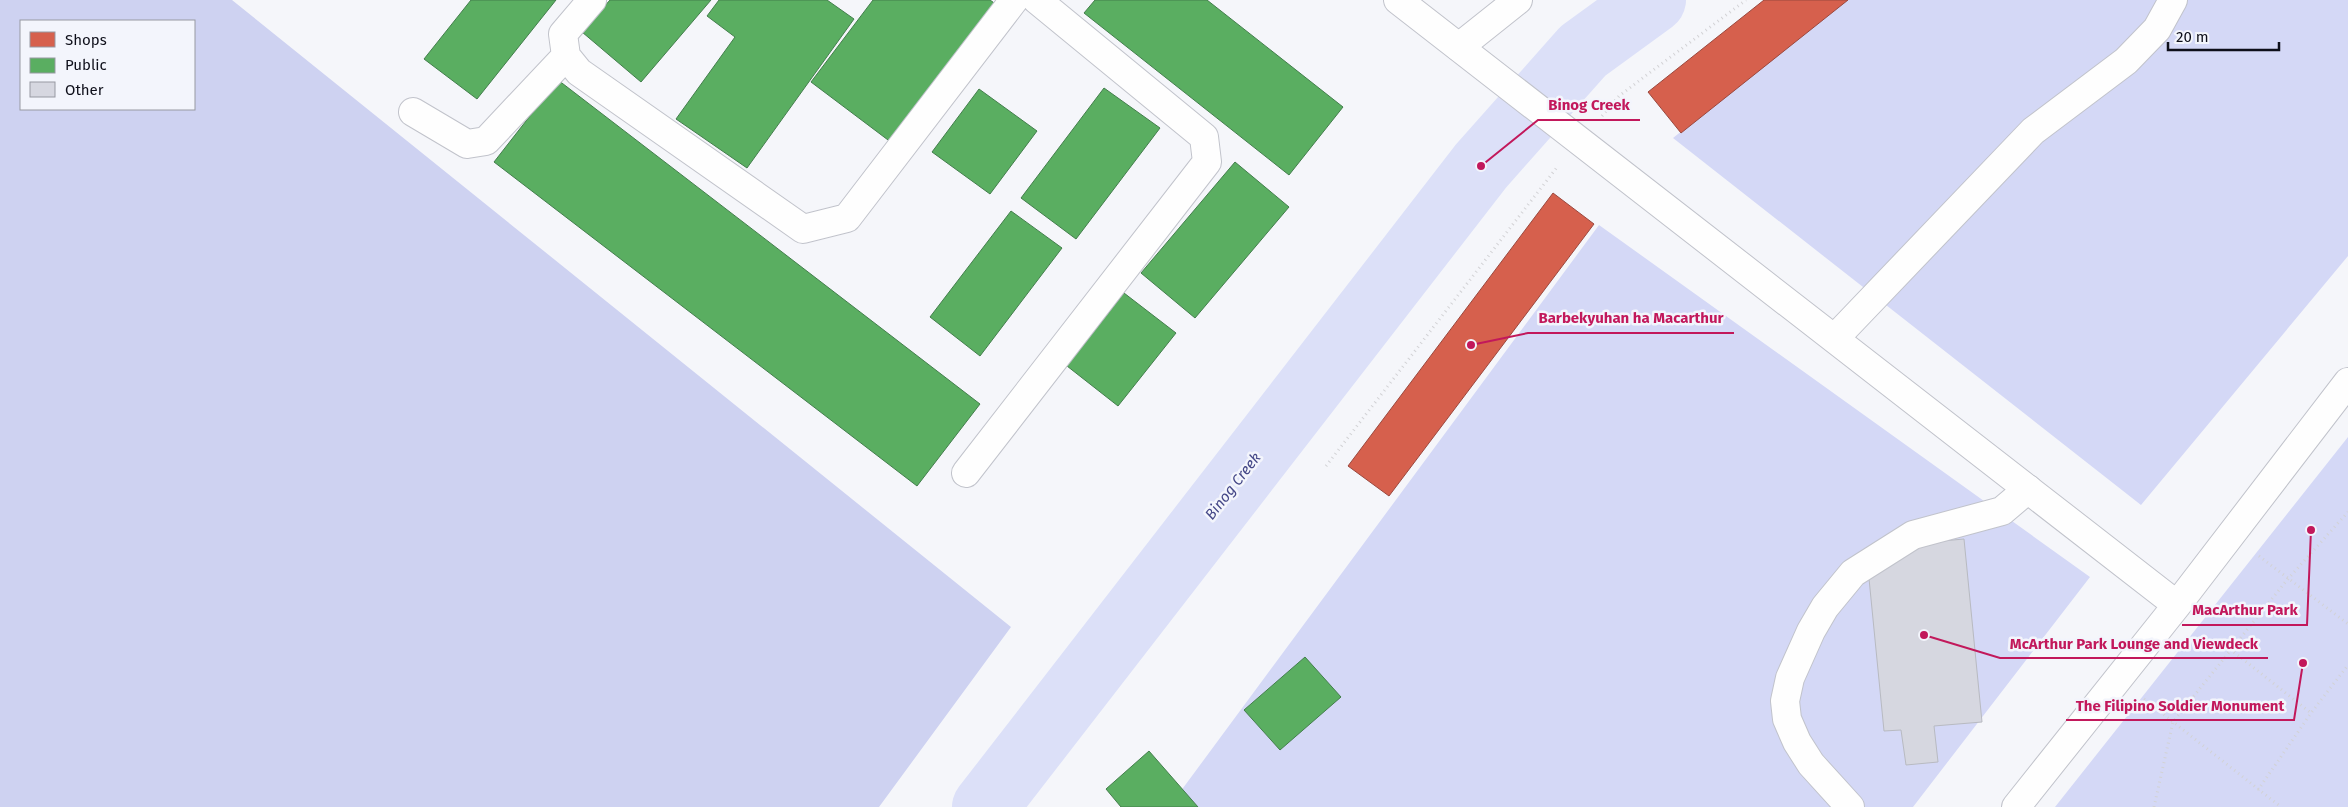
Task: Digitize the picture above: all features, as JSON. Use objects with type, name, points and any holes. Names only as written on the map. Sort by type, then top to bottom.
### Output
[{"type":"main road","points":[[592,0],[563,34],[566,56],[579,72],[803,229],[847,218],[1014,0]]},
{"type":"main road","points":[[966,473],[1206,162],[1204,137],[1037,0]]},
{"type":"main road","points":[[1398,0],[2177,605]]},
{"type":"main road","points":[[1459,46],[1518,0]]},
{"type":"main road","points":[[1834,338],[2033,131],[2126,61],[2157,29],[2173,0]]},
{"type":"main road","points":[[413,112],[467,144],[486,141],[566,56]]},
{"type":"main road","points":[[2016,807],[2177,605],[2348,382]]},
{"type":"main road","points":[[1850,807],[1811,764],[1797,742],[1787,719],[1785,701],[1790,678],[1811,631],[1825,607],[1853,573],[1913,535],[2002,511],[2028,489]]},
{"type":"path","points":[[1326,466],[1543,184],[1575,136],[1619,96],[1746,0]]},
{"type":"path","points":[[2154,807],[2173,722],[2287,580],[2348,512]]},
{"type":"path","points":[[2259,556],[2287,580],[2348,624]]},
{"type":"path","points":[[2230,649],[2311,713]]},
{"type":"path","points":[[2258,790],[2311,713],[2348,665]]},
{"type":"path","points":[[2144,699],[2281,807]]},
{"type":"shaded area","points":[[0,0],[232,0],[1011,627],[879,807],[0,807]]},
{"type":"shaded area","points":[[1846,0],[2348,0],[2348,256],[2141,505],[1673,138]]},
{"type":"shaded area","points":[[1599,225],[2090,577],[1913,807],[1169,807]]},
{"type":"shaded area","points":[[2348,437],[2348,807],[2055,807]]},
{"type":"building: Shops","points":[[1764,0],[1848,0],[1681,133],[1648,92]]},
{"type":"building: Shops","points":[[1553,193],[1594,224],[1389,496],[1348,466]]},
{"type":"building: Public","points":[[471,0],[556,0],[477,99],[424,59]]},
{"type":"building: Public","points":[[610,0],[711,0],[641,82],[582,32]]},
{"type":"building: Public","points":[[719,0],[827,0],[854,19],[747,168],[676,119],[735,37],[707,16]]},
{"type":"building: Public","points":[[873,0],[990,0],[997,5],[892,143],[811,82]]},
{"type":"building: Public","points":[[1095,0],[1207,0],[1343,107],[1289,175],[1084,13]]},
{"type":"building: Public","points":[[558,80],[980,404],[917,486],[494,162]]},
{"type":"building: Public","points":[[1104,88],[1160,128],[1076,239],[1021,198]]},
{"type":"building: Public","points":[[979,89],[1037,131],[990,194],[932,152]]},
{"type":"building: Public","points":[[1235,162],[1289,207],[1195,318],[1141,273]]},
{"type":"building: Public","points":[[1011,211],[1062,248],[980,356],[930,317]]},
{"type":"building: Public","points":[[1124,293],[1176,333],[1118,406],[1067,366]]},
{"type":"building: Public","points":[[1305,657],[1341,697],[1280,750],[1244,710]]},
{"type":"building: Public","points":[[1149,751],[1198,807],[1121,807],[1106,789]]},
{"type":"building: Other","points":[[1964,539],[1982,722],[1934,726],[1938,762],[1906,765],[1901,730],[1884,731],[1866,548]]},
{"type":"waterway","name":"Binog Creek","points":[[985,807],[1481,166],[1583,51],[1653,0]]},
{"type":"place","name":"Binog Creek","points":[[1481,166]]},
{"type":"place","name":"Barbekyuhan ha Macarthur","points":[[1471,345]]},
{"type":"place","name":"MacArthur Park","points":[[2311,530]]},
{"type":"place","name":"McArthur Park Lounge and Viewdeck","points":[[1924,635]]},
{"type":"place","name":"The Filipino Soldier Monument","points":[[2303,663]]}]
